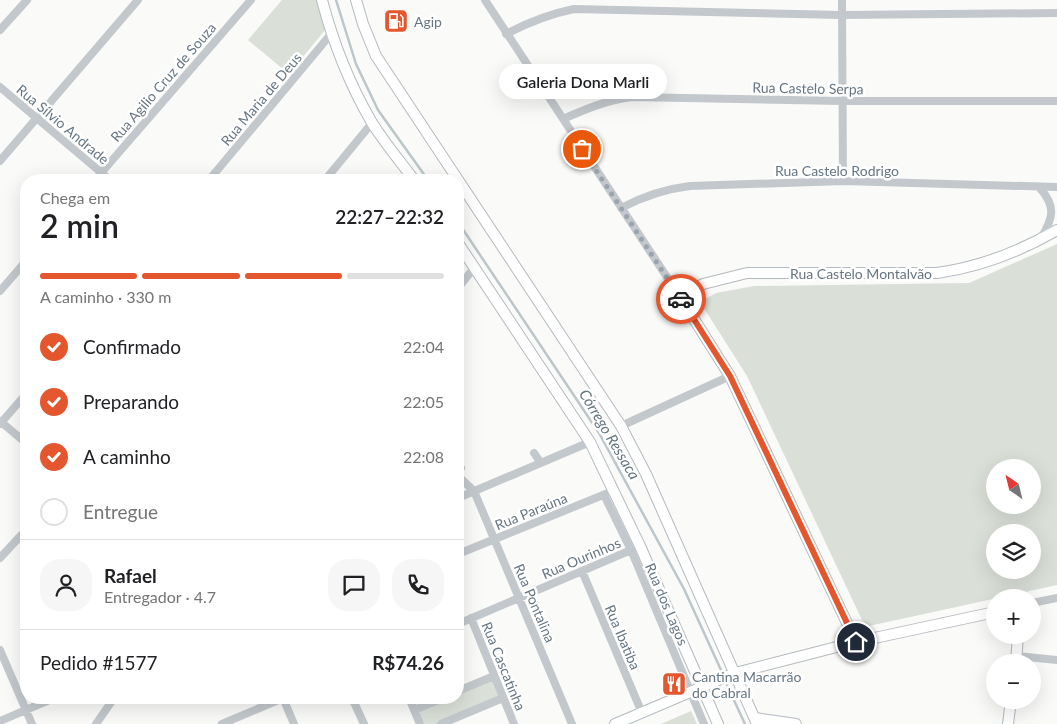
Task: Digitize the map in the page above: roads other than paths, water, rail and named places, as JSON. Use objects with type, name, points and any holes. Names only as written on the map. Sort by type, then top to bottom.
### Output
[{"type":"main road","points":[[322,0],[331,34],[356,93],[372,123],[410,174]]},
{"type":"main road","points":[[356,0],[376,56],[454,174]]},
{"type":"main road","points":[[464,189],[621,426],[646,474],[732,674],[756,721],[796,724]]},
{"type":"main road","name":"Rua Castelo Montalvão","points":[[680,296],[704,284],[747,274],[937,273],[961,270],[988,263],[1040,240],[1057,230]]},
{"type":"main road","points":[[464,252],[590,442],[705,685],[718,724]]},
{"type":"main road","points":[[680,296],[730,376],[856,642]]},
{"type":"main road","points":[[614,724],[732,674],[856,642],[986,614]]},
{"type":"main road","points":[[1008,724],[1010,709]]},
{"type":"street","points":[[0,30],[27,0]]},
{"type":"street","points":[[0,161],[138,0]]},
{"type":"street","name":"Rua Agilio Cruz de Souza","points":[[101,173],[251,0]]},
{"type":"street","points":[[485,0],[680,296]]},
{"type":"street","points":[[842,0],[843,181]]},
{"type":"street","points":[[506,34],[533,20],[552,13],[574,9],[842,15],[1057,13]]},
{"type":"street","name":"Rua Maria de Deus","points":[[214,174],[331,34]]},
{"type":"street","name":"Rua Sílvio Andrade","points":[[0,87],[101,173]]},
{"type":"street","name":"Rua Castelo Serpa","points":[[563,119],[613,99],[632,97],[842,101],[1057,101]]},
{"type":"street","points":[[330,174],[372,123]]},
{"type":"street","name":"Rua Castelo Rodrigo","points":[[621,208],[646,195],[665,189],[843,181],[1057,187]]},
{"type":"street","points":[[1039,187],[1049,198],[1052,210],[1050,223],[1040,240]]},
{"type":"street","points":[[0,292],[20,267]]},
{"type":"street","points":[[464,280],[474,268]]},
{"type":"street","points":[[621,426],[730,376]]},
{"type":"street","points":[[20,400],[0,422],[20,438]]},
{"type":"street","points":[[464,495],[590,442]]},
{"type":"street","points":[[534,453],[541,463]]},
{"type":"street","points":[[464,482],[474,491]]},
{"type":"street","name":"Rua Paraúna","points":[[464,552],[614,490]]},
{"type":"street","name":"Rua Pontalina","points":[[474,491],[572,724]]},
{"type":"street","name":"Rua dos Lagos","points":[[604,495],[631,550],[704,724]]},
{"type":"street","points":[[0,558],[20,536]]},
{"type":"street","name":"Rua Ourinhos","points":[[464,621],[631,550]]},
{"type":"street","name":"Rua Ibatiba","points":[[582,571],[642,713]]},
{"type":"street","points":[[1041,602],[1057,598]]},
{"type":"street","name":"Rua Cascatinha","points":[[471,618],[514,724]]},
{"type":"street","points":[[0,650],[20,696]]},
{"type":"street","points":[[1041,660],[1057,660]]},
{"type":"street","points":[[464,688],[494,676]]},
{"type":"street","points":[[441,724],[503,698]]},
{"type":"street","points":[[23,704],[32,724]]},
{"type":"street","points":[[0,721],[40,704]]},
{"type":"street","points":[[96,724],[109,704]]},
{"type":"street","points":[[222,724],[269,704]]},
{"type":"street","points":[[286,704],[294,724]]},
{"type":"street","points":[[355,704],[364,724]]},
{"type":"street","points":[[412,704],[420,724]]},
{"type":"street","points":[[414,710],[428,704]]},
{"type":"waterway","name":"Córrego Ressaca","points":[[336,0],[356,64],[378,110],[424,174]]},
{"type":"waterway","name":"Córrego Ressaca","points":[[464,231],[599,433],[684,589],[721,670]]},
{"type":"waterway","name":"Córrego Ressaca","points":[[727,685],[745,724]]},
{"type":"place","name":"Agip","points":[[396,21]]},
{"type":"place","name":"Galeria Dona Marli","points":[[582,149]]},
{"type":"place","name":"Cantina Macarrão do Cabral","points":[[674,684]]}]
